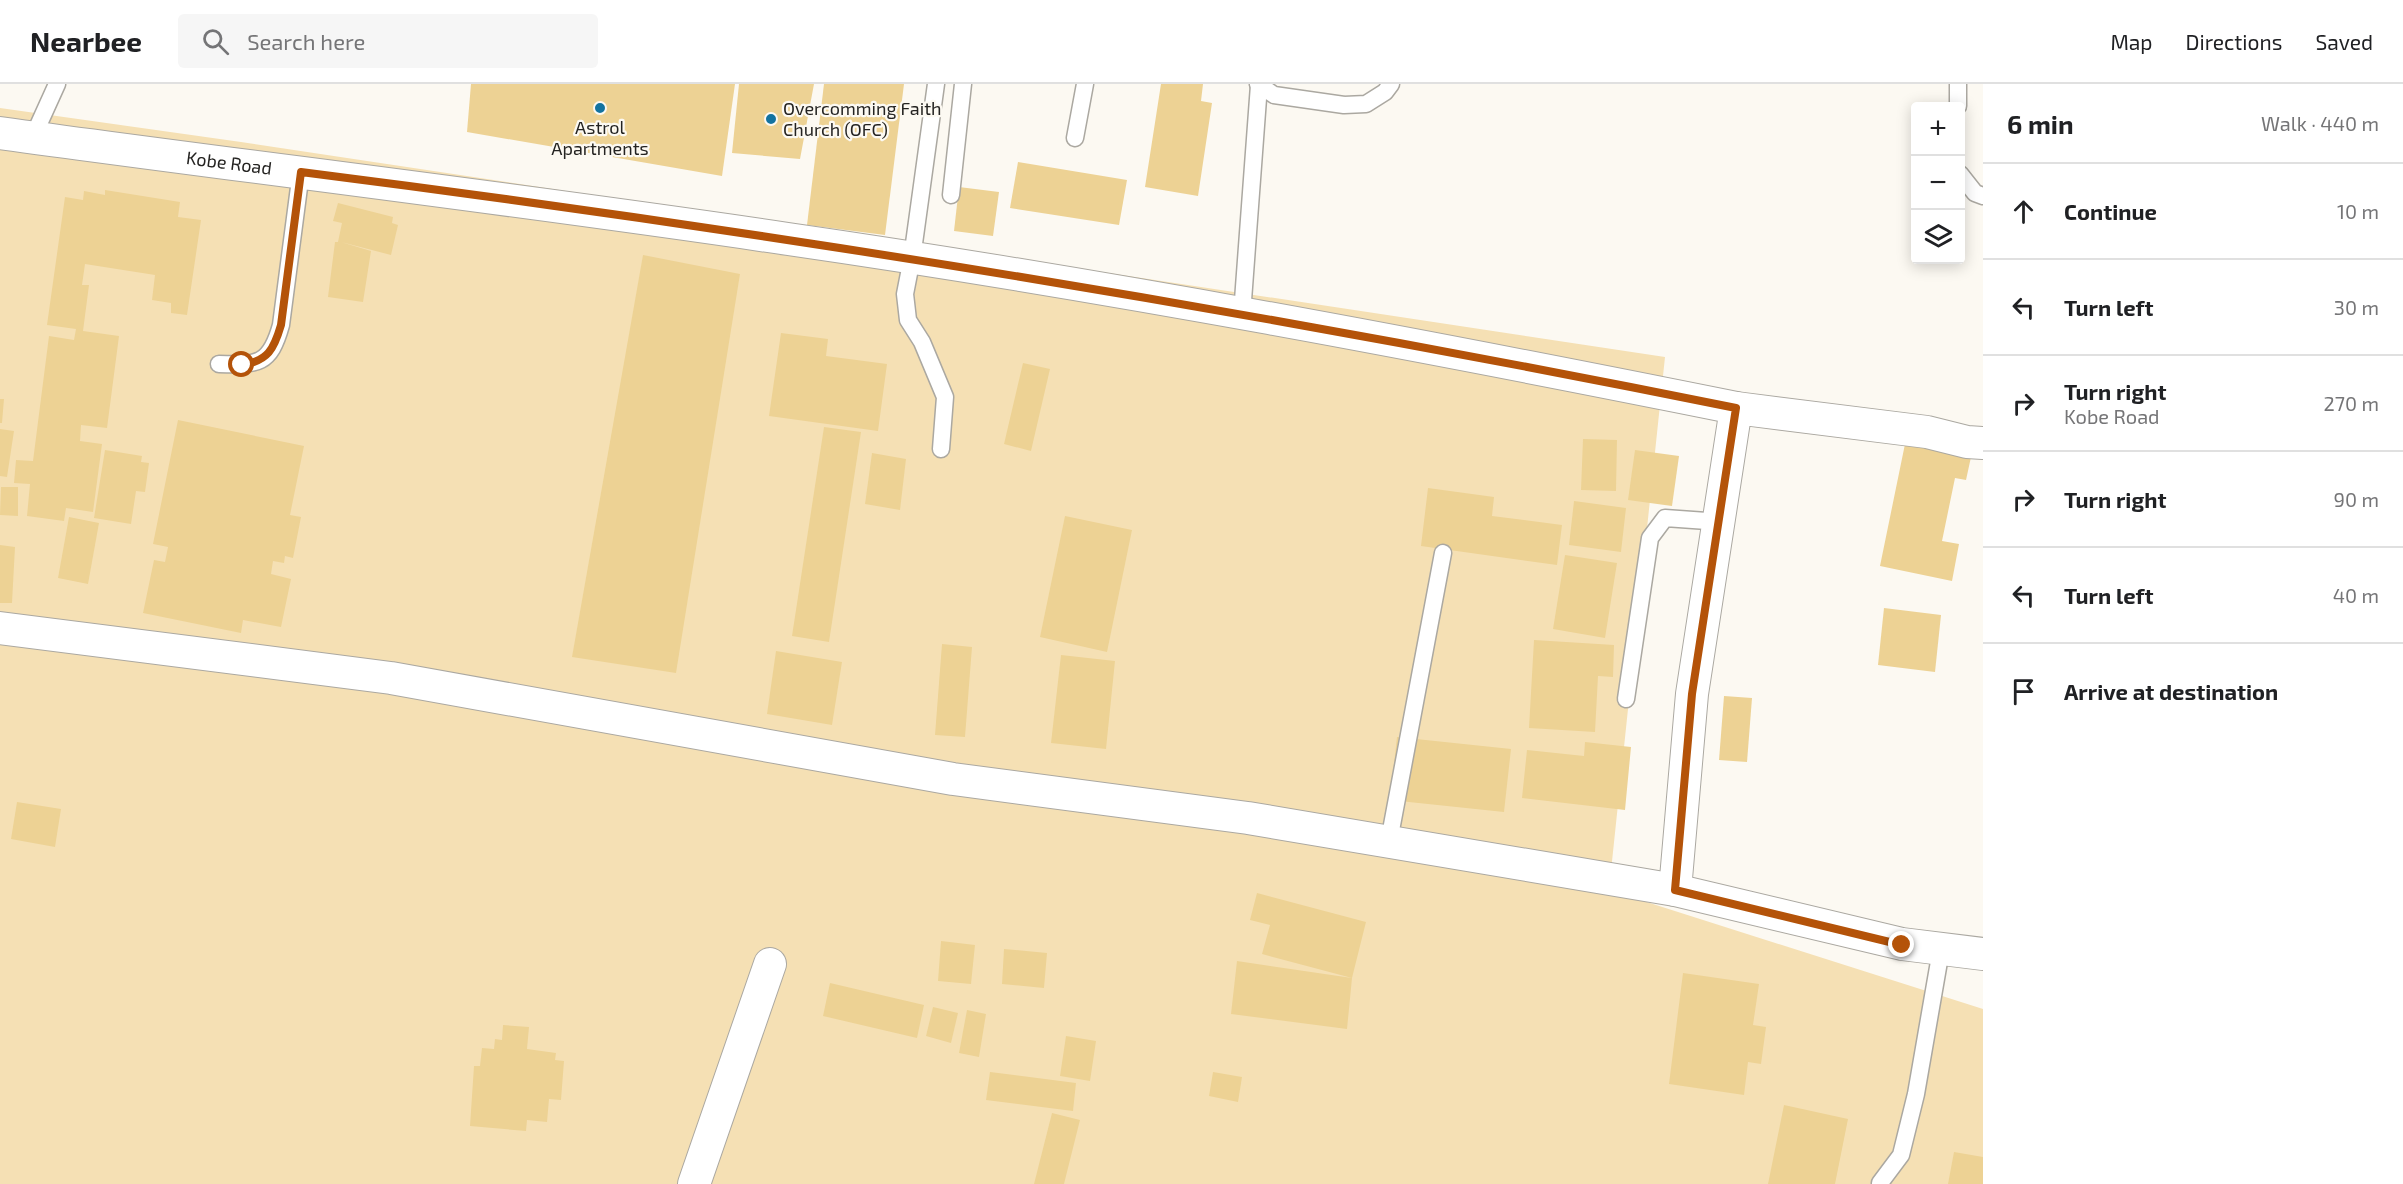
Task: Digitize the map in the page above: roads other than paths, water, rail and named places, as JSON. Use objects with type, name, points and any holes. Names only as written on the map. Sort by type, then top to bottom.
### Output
[{"type":"street","name":"Kobe Road","points":[[0,133],[791,239],[1480,356],[1736,408],[1927,432],[1966,442],[1982,439]]},
{"type":"street","points":[[1675,890],[1692,694],[1721,522],[1736,408]]},
{"type":"street","points":[[0,628],[391,678],[953,778],[1248,818],[1389,841],[1675,890],[1902,945],[1983,954]]},
{"type":"street","points":[[694,1184],[770,964]]},
{"type":"lane","points":[[33,138],[57,84]]},
{"type":"lane","points":[[936,84],[905,294],[908,320],[922,342],[945,397],[941,448]]},
{"type":"lane","points":[[951,195],[963,84]]},
{"type":"lane","points":[[1075,138],[1085,84]]},
{"type":"lane","points":[[1242,314],[1258,85],[1274,95],[1344,105],[1366,104],[1385,92],[1391,84]]},
{"type":"lane","points":[[1958,84],[1958,102]]},
{"type":"lane","points":[[219,364],[255,363],[268,356],[276,345],[281,325],[301,172]]},
{"type":"lane","points":[[1965,180],[1976,194],[1983,196]]},
{"type":"lane","points":[[1626,699],[1650,538],[1665,518],[1721,522]]},
{"type":"lane","points":[[1389,841],[1443,553]]},
{"type":"lane","points":[[1880,1184],[1892,1171],[1903,1145],[1917,1094],[1941,950]]},
{"type":"place","name":"Astrol Apartments","points":[[600,108]]},
{"type":"place","name":"Overcomming Faith Church (OFC)","points":[[771,119]]}]
